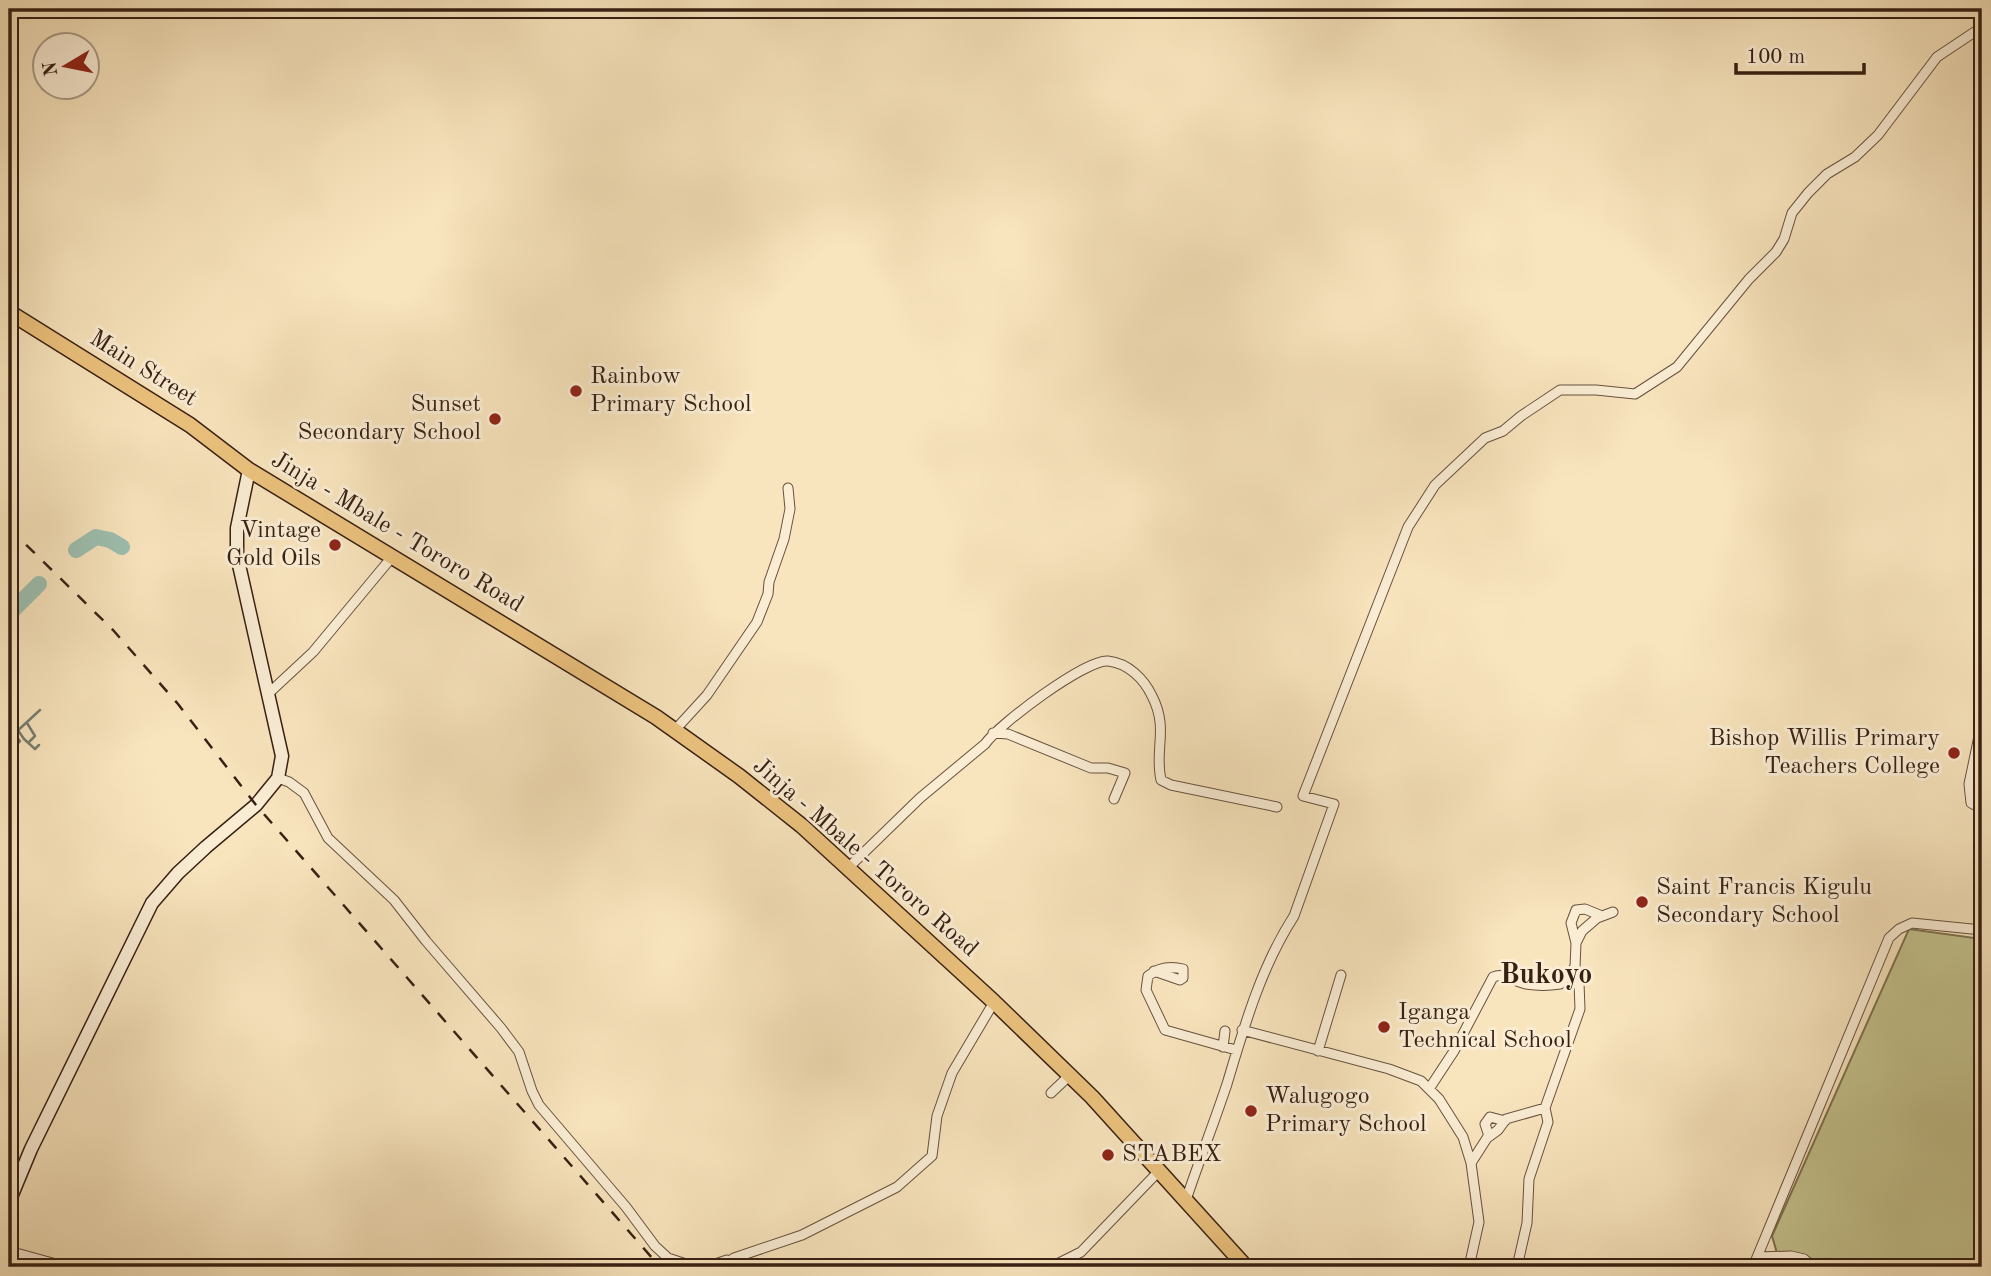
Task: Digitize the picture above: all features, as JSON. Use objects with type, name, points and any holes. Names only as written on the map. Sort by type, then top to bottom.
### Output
[{"type":"main road","name":"Main Street","points":[[9,312],[190,425],[249,470]]},
{"type":"main road","name":"Jinja - Mbale - Tororo Road","points":[[249,470],[675,730],[782,810],[995,1002],[1070,1075],[1246,1267]]},
{"type":"main road","points":[[9,1202],[31,1149],[152,903],[178,873],[256,805],[278,778],[282,756],[237,556],[237,528],[249,470]]},
{"type":"street","points":[[1186,1200],[1242,1030],[1283,932],[1294,916],[1334,804],[1303,796],[1408,527],[1435,485],[1485,438],[1503,431],[1560,390],[1635,394],[1677,367],[1749,279],[1776,252],[1784,239],[1792,214],[1808,193],[1827,174],[1855,157],[1878,135],[1937,57],[1982,27]]},
{"type":"street","points":[[675,730],[707,695],[757,622],[785,539],[790,509],[788,488]]},
{"type":"street","points":[[269,693],[313,652],[392,557]]},
{"type":"street","points":[[848,868],[920,798],[975,752],[993,733],[1070,677],[1105,660],[1120,664],[1140,677],[1153,697],[1162,727],[1158,768],[1161,780],[1171,785],[1277,807]]},
{"type":"street","points":[[1982,722],[1973,757],[1969,792],[1971,803],[1982,809]]},
{"type":"street","points":[[993,733],[1008,734],[1091,768],[1108,768],[1125,773],[1114,799]]},
{"type":"street","points":[[278,778],[304,793],[328,838],[394,900],[501,1028],[519,1052],[539,1105],[626,1207],[655,1246],[668,1258],[695,1267]]},
{"type":"street","points":[[1517,1267],[1527,1223],[1529,1179],[1548,1122],[1545,1108],[1580,1009],[1575,967],[1576,943],[1571,923],[1576,910],[1585,909],[1602,916]]},
{"type":"street","points":[[1576,943],[1582,931],[1602,916],[1613,912]]},
{"type":"street","points":[[1753,1267],[1889,939],[1899,929],[1912,923],[1982,930]]},
{"type":"street","points":[[1429,1089],[1454,1051],[1493,977],[1505,976],[1522,983],[1544,987],[1560,984],[1575,967]]},
{"type":"street","points":[[1154,971],[1148,976],[1146,990],[1165,1030],[1236,1050]]},
{"type":"street","points":[[1318,1051],[1341,975]]},
{"type":"street","points":[[706,1267],[802,1235],[897,1188],[932,1156],[937,1116],[952,1073],[995,1002]]},
{"type":"street","points":[[1242,1030],[1389,1069],[1421,1081],[1439,1099],[1463,1137],[1471,1163],[1479,1222],[1469,1267]]},
{"type":"street","points":[[1223,1047],[1225,1031]]},
{"type":"street","points":[[1051,1093],[1070,1075]]},
{"type":"street","points":[[1471,1163],[1489,1136],[1505,1121],[1545,1108]]},
{"type":"street","points":[[1489,1136],[1485,1124],[1490,1118],[1505,1121]]},
{"type":"street","points":[[1051,1267],[1081,1252],[1159,1171]]},
{"type":"street","points":[[9,1251],[66,1267]]},
{"type":"street","points":[[1757,1257],[1798,1257],[1809,1263],[1807,1267]]},
{"type":"street","points":[[721,1267],[734,1258]]},
{"type":"shaded area","points":[[1909,929],[1982,939],[1982,1267],[1781,1267],[1772,1236]]},
{"type":"waterway","points":[[76,550],[96,537],[110,540],[122,547]]},
{"type":"waterway","points":[[9,614],[39,584]]},
{"type":"waterway","points":[[9,708],[16,700]]},
{"type":"waterway","points":[[14,734],[40,710]]},
{"type":"waterway","points":[[9,717],[24,739],[35,749],[39,745]]},
{"type":"waterway","points":[[27,723],[35,736],[29,742]]},
{"type":"waterway","points":[[9,728],[20,741],[15,746],[9,739]]},
{"type":"railway","points":[[9,528],[113,630],[178,704],[256,805],[660,1267]]},
{"type":"place","name":"Rainbow Primary School","points":[[576,391]]},
{"type":"place","name":"Sunset Secondary School","points":[[495,419]]},
{"type":"place","name":"Vintage Gold Oils","points":[[335,545]]},
{"type":"place","name":"Bishop Willis Primary Teachers College","points":[[1954,753]]},
{"type":"place","name":"Saint Francis Kigulu Secondary School","points":[[1642,902]]},
{"type":"place","name":"Iganga Technical School","points":[[1384,1027]]},
{"type":"place","name":"Walugogo Primary School","points":[[1251,1111]]},
{"type":"place","name":"STABEX","points":[[1108,1155]]},
{"type":"district","name":"Bukoyo","points":[[1546,976]]}]
